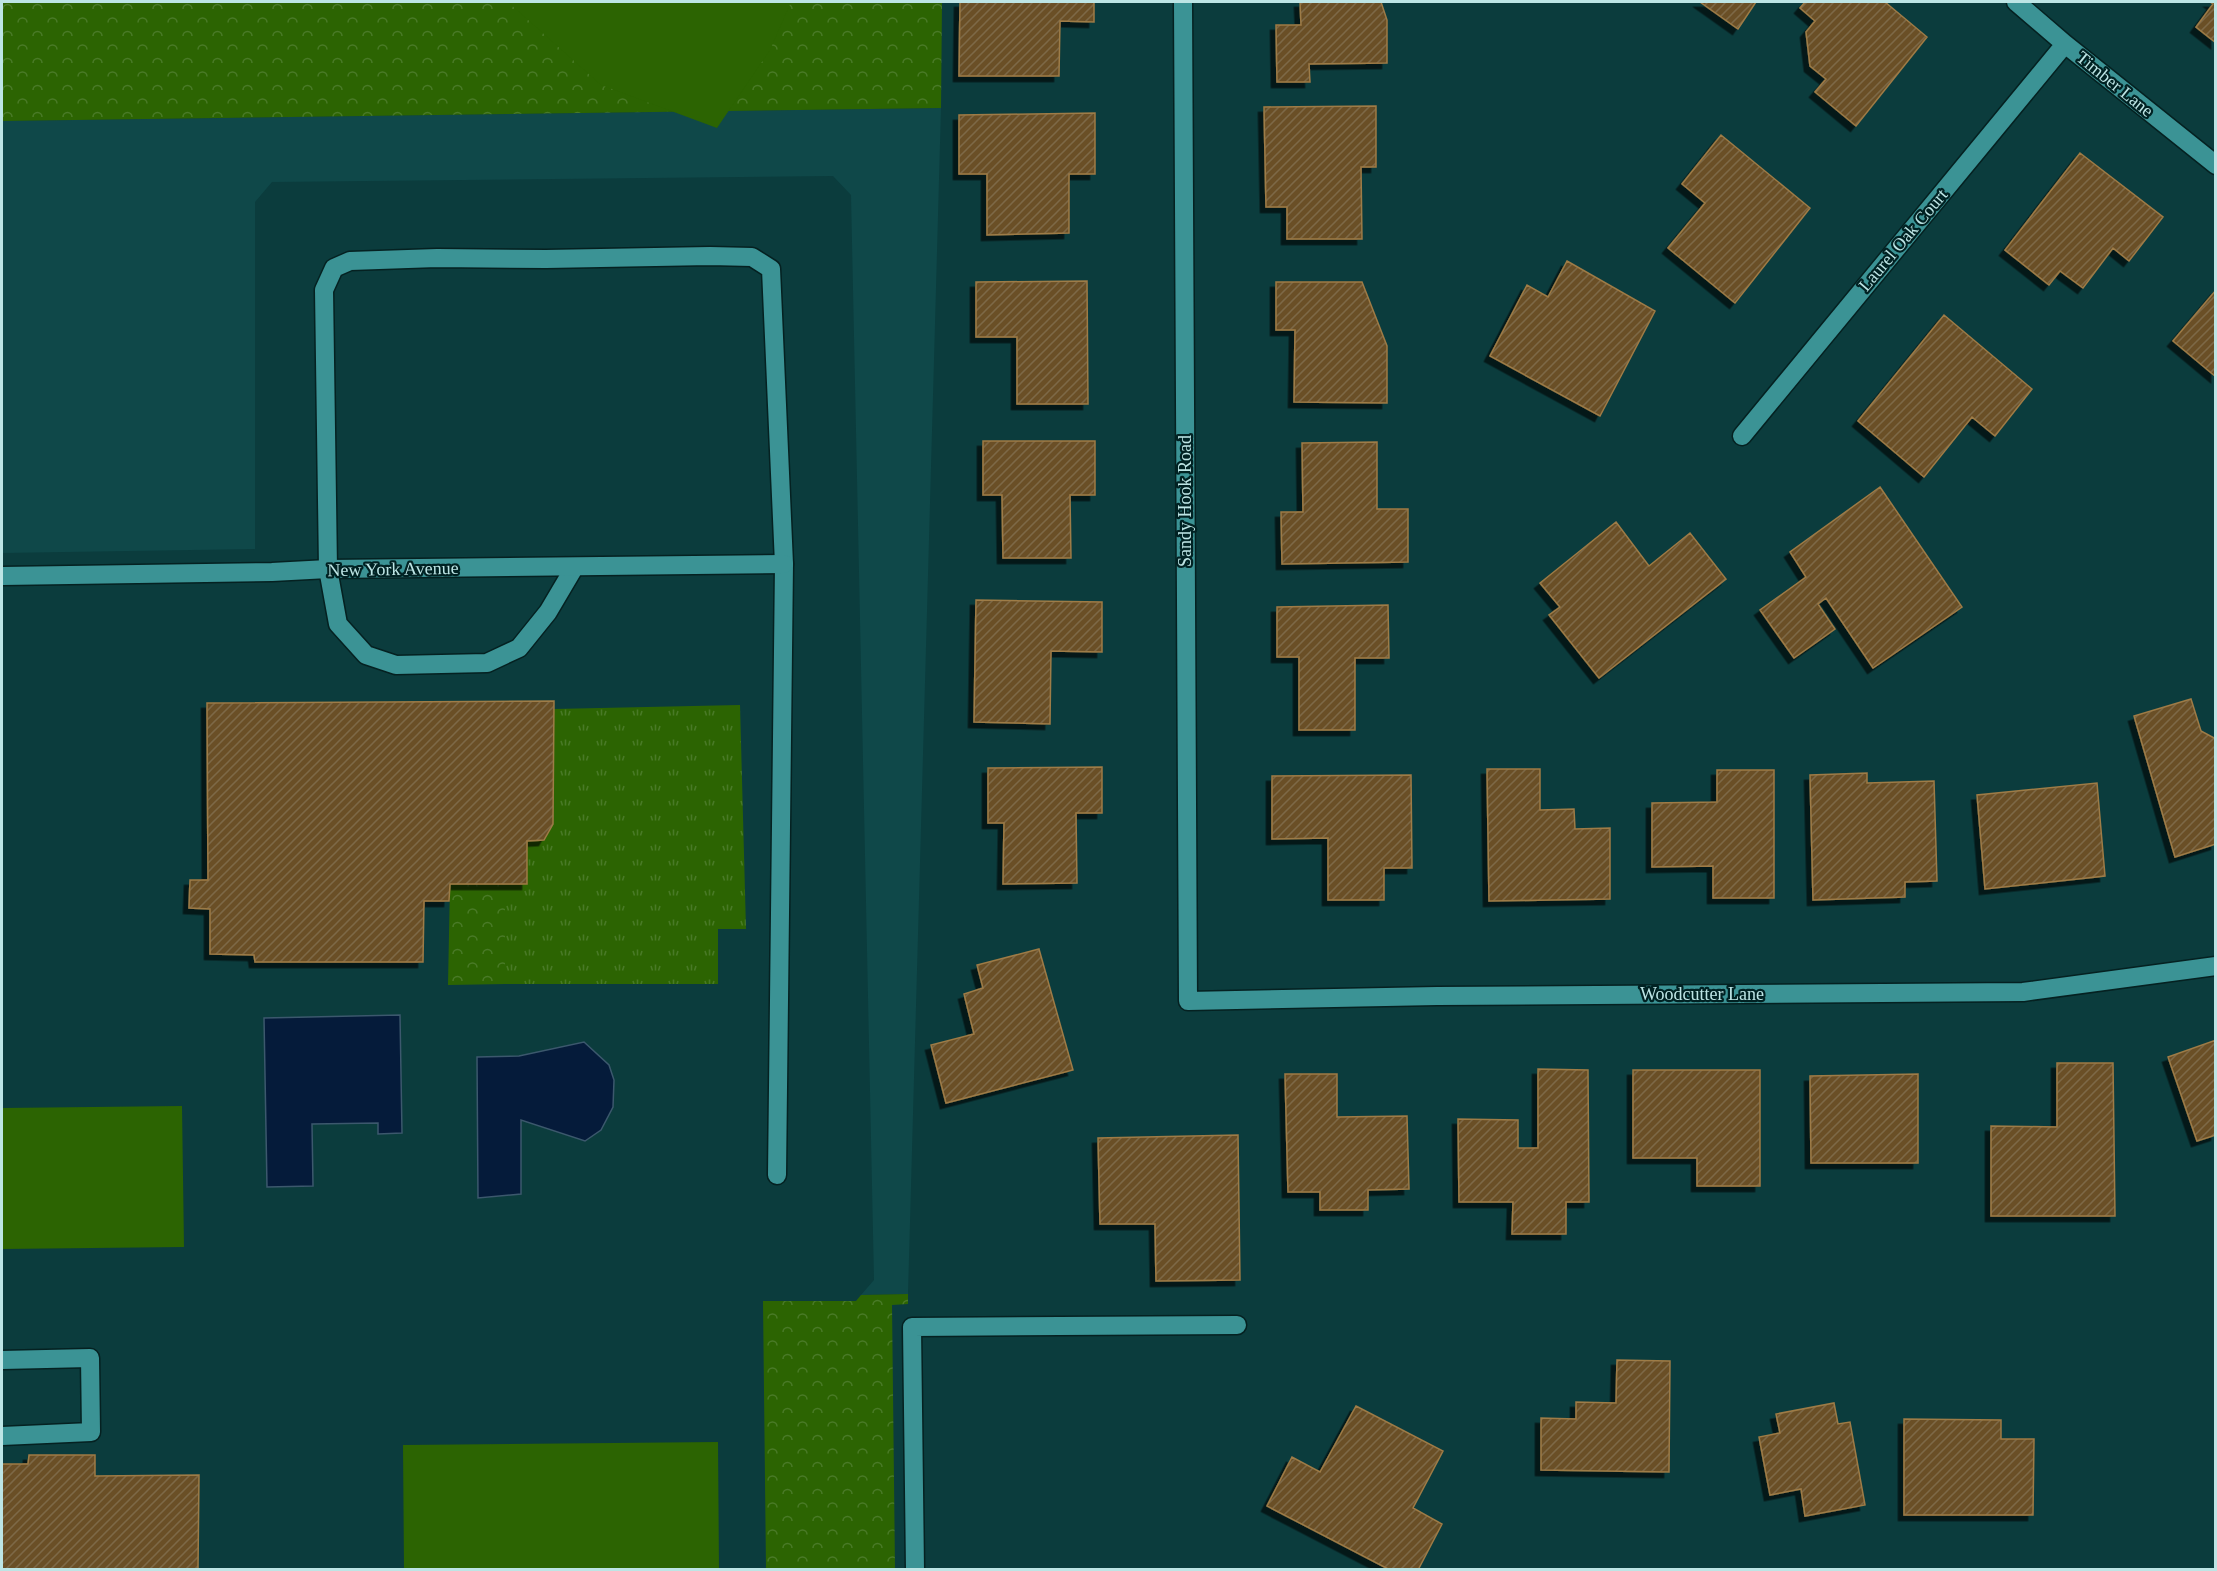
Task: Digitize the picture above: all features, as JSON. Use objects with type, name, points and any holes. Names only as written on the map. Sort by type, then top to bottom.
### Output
[{"type":"street","name":"Sandy Hook Road","points":[[1183,2],[1188,1001]]},
{"type":"street","name":"Timber Lane","points":[[2016,2],[2216,165]]},
{"type":"street","name":"Laurel Oak Court","points":[[1742,436],[2065,44]]},
{"type":"street","points":[[574,568],[548,612],[519,648],[487,663],[396,665],[366,655],[338,624],[328,569],[324,290],[334,268],[351,261],[437,258],[546,259],[710,255],[752,257],[771,269],[784,564],[777,1175]]},
{"type":"street","name":"New York Avenue","points":[[2,576],[328,569],[784,564]]},
{"type":"street","name":"Woodcutter Lane","points":[[1188,1001],[1449,996],[2023,992],[2216,966]]},
{"type":"street","points":[[915,1569],[912,1327],[1237,1325]]},
{"type":"street","points":[[2,1360],[90,1358],[91,1432],[2,1436]]},
{"type":"shaded area","points":[[941,108],[908,1294],[861,1295],[874,1280],[851,195],[833,176],[272,182],[255,202],[255,549],[2,553],[2,121]]},
{"type":"shaded area","points":[[400,1015],[402,1133],[378,1134],[378,1123],[312,1124],[313,1186],[267,1187],[264,1018]]},
{"type":"shaded area","points":[[584,1042],[609,1065],[614,1080],[613,1107],[601,1130],[585,1141],[521,1120],[521,1194],[478,1198],[477,1057],[519,1056]]},
{"type":"green space","points":[[2,2],[942,2],[941,108],[2,121]]},
{"type":"green space","points":[[508,2],[791,2],[770,50],[717,128],[601,85]]},
{"type":"green space","points":[[740,705],[746,929],[718,929],[718,984],[505,984],[505,884],[527,841],[544,840],[553,824],[554,709]]},
{"type":"green space","points":[[450,884],[505,884],[505,984],[448,985]]},
{"type":"green space","points":[[182,1106],[184,1247],[2,1249],[2,1108]]},
{"type":"green space","points":[[908,1294],[908,1304],[892,1305],[895,1569],[766,1569],[763,1301],[856,1301],[861,1295]]},
{"type":"green space","points":[[718,1442],[719,1569],[404,1569],[403,1445]]},
{"type":"building","points":[[960,2],[1094,2],[1094,22],[1060,21],[1059,76],[959,76]]},
{"type":"building","points":[[1300,2],[1381,2],[1387,20],[1387,63],[1309,64],[1310,82],[1277,82],[1276,25],[1301,25]]},
{"type":"building","points":[[1700,2],[1756,2],[1738,29]]},
{"type":"building","points":[[1805,2],[1885,2],[1927,37],[1856,126],[1815,92],[1826,79],[1810,66],[1806,32],[1815,21],[1800,8]]},
{"type":"building","points":[[2210,2],[2216,2],[2216,43],[2196,27],[2213,4]]},
{"type":"building","points":[[1376,106],[1376,167],[1361,167],[1362,239],[1287,239],[1287,207],[1266,207],[1264,107]]},
{"type":"building","points":[[1095,113],[1095,174],[1069,174],[1069,233],[987,235],[987,174],[959,174],[959,115]]},
{"type":"building","points":[[1721,135],[1810,208],[1735,303],[1668,248],[1705,203],[1682,184]]},
{"type":"building","points":[[2080,153],[2163,217],[2129,261],[2113,248],[2083,288],[2060,271],[2049,285],[2005,250]]},
{"type":"building","points":[[1567,261],[1655,311],[1600,416],[1490,356],[1527,285],[1548,297]]},
{"type":"building","points":[[1087,281],[1088,404],[1017,404],[1017,337],[976,337],[976,282]]},
{"type":"building","points":[[1276,282],[1362,282],[1387,346],[1387,403],[1294,402],[1295,330],[1276,330]]},
{"type":"building","points":[[2216,290],[2216,377],[2173,341]]},
{"type":"building","points":[[1944,315],[2032,389],[1995,436],[1972,417],[1924,477],[1858,421]]},
{"type":"building","points":[[983,441],[1095,441],[1095,495],[1070,495],[1071,558],[1003,558],[1002,495],[983,495]]},
{"type":"building","points":[[1377,442],[1377,509],[1408,509],[1408,562],[1282,564],[1281,512],[1303,512],[1302,443]]},
{"type":"building","points":[[1880,487],[1962,607],[1873,668],[1826,598],[1818,604],[1835,629],[1794,658],[1760,610],[1806,577],[1790,552]]},
{"type":"building","points":[[1616,522],[1649,566],[1690,533],[1726,579],[1599,678],[1549,615],[1560,607],[1540,583]]},
{"type":"building","points":[[976,600],[1102,602],[1102,652],[1051,651],[1050,724],[974,722]]},
{"type":"building","points":[[1388,605],[1389,658],[1355,658],[1355,730],[1299,730],[1299,657],[1277,657],[1277,607]]},
{"type":"building","points":[[2191,699],[2201,731],[2216,739],[2216,844],[2175,857],[2134,716]]},
{"type":"building","points":[[554,701],[553,824],[544,840],[527,841],[527,884],[450,884],[449,901],[424,901],[423,962],[255,962],[254,955],[210,954],[210,909],[189,908],[190,880],[208,880],[207,703]]},
{"type":"building","points":[[1102,767],[1102,813],[1076,813],[1077,883],[1003,884],[1004,823],[988,823],[988,768]]},
{"type":"building","points":[[1487,769],[1540,769],[1540,810],[1574,809],[1575,829],[1610,828],[1610,899],[1489,901]]},
{"type":"building","points":[[1717,770],[1774,770],[1774,898],[1713,898],[1713,866],[1652,867],[1652,803],[1717,802]]},
{"type":"building","points":[[1867,773],[1867,783],[1934,781],[1937,881],[1905,882],[1905,897],[1813,900],[1810,775]]},
{"type":"building","points":[[1411,775],[1412,868],[1384,868],[1384,900],[1328,900],[1328,838],[1272,839],[1272,776]]},
{"type":"building","points":[[2097,783],[2105,876],[1985,889],[1977,795]]},
{"type":"building","points":[[1039,949],[1073,1070],[946,1103],[931,1045],[974,1034],[964,994],[983,988],[977,965]]},
{"type":"building","points":[[2216,1040],[2216,1135],[2197,1141],[2168,1057]]},
{"type":"building","points":[[2057,1063],[2113,1063],[2115,1216],[1991,1216],[1991,1126],[2057,1127]]},
{"type":"building","points":[[1538,1069],[1588,1070],[1589,1202],[1566,1202],[1566,1234],[1512,1234],[1513,1202],[1459,1202],[1458,1119],[1518,1120],[1518,1148],[1538,1148]]},
{"type":"building","points":[[1633,1070],[1760,1070],[1760,1186],[1697,1186],[1697,1158],[1633,1158]]},
{"type":"building","points":[[1285,1074],[1337,1074],[1337,1117],[1407,1116],[1409,1189],[1368,1190],[1368,1210],[1320,1210],[1320,1192],[1288,1192]]},
{"type":"building","points":[[1918,1074],[1918,1163],[1811,1163],[1810,1076]]},
{"type":"building","points":[[1238,1135],[1240,1280],[1156,1281],[1155,1224],[1100,1224],[1098,1138]]},
{"type":"building","points":[[1617,1360],[1670,1361],[1669,1472],[1541,1470],[1541,1418],[1576,1419],[1576,1402],[1616,1403]]},
{"type":"building","points":[[1834,1403],[1838,1424],[1850,1422],[1865,1505],[1805,1516],[1801,1489],[1770,1495],[1759,1437],[1780,1433],[1776,1414]]},
{"type":"building","points":[[1356,1406],[1443,1451],[1413,1508],[1442,1524],[1418,1570],[1390,1570],[1267,1506],[1292,1457],[1320,1472]]},
{"type":"building","points":[[1904,1419],[2001,1420],[2001,1439],[2034,1439],[2033,1515],[1904,1515]]},
{"type":"building","points":[[29,1455],[95,1455],[95,1476],[199,1475],[198,1570],[2,1570],[2,1464],[28,1464]]}]
